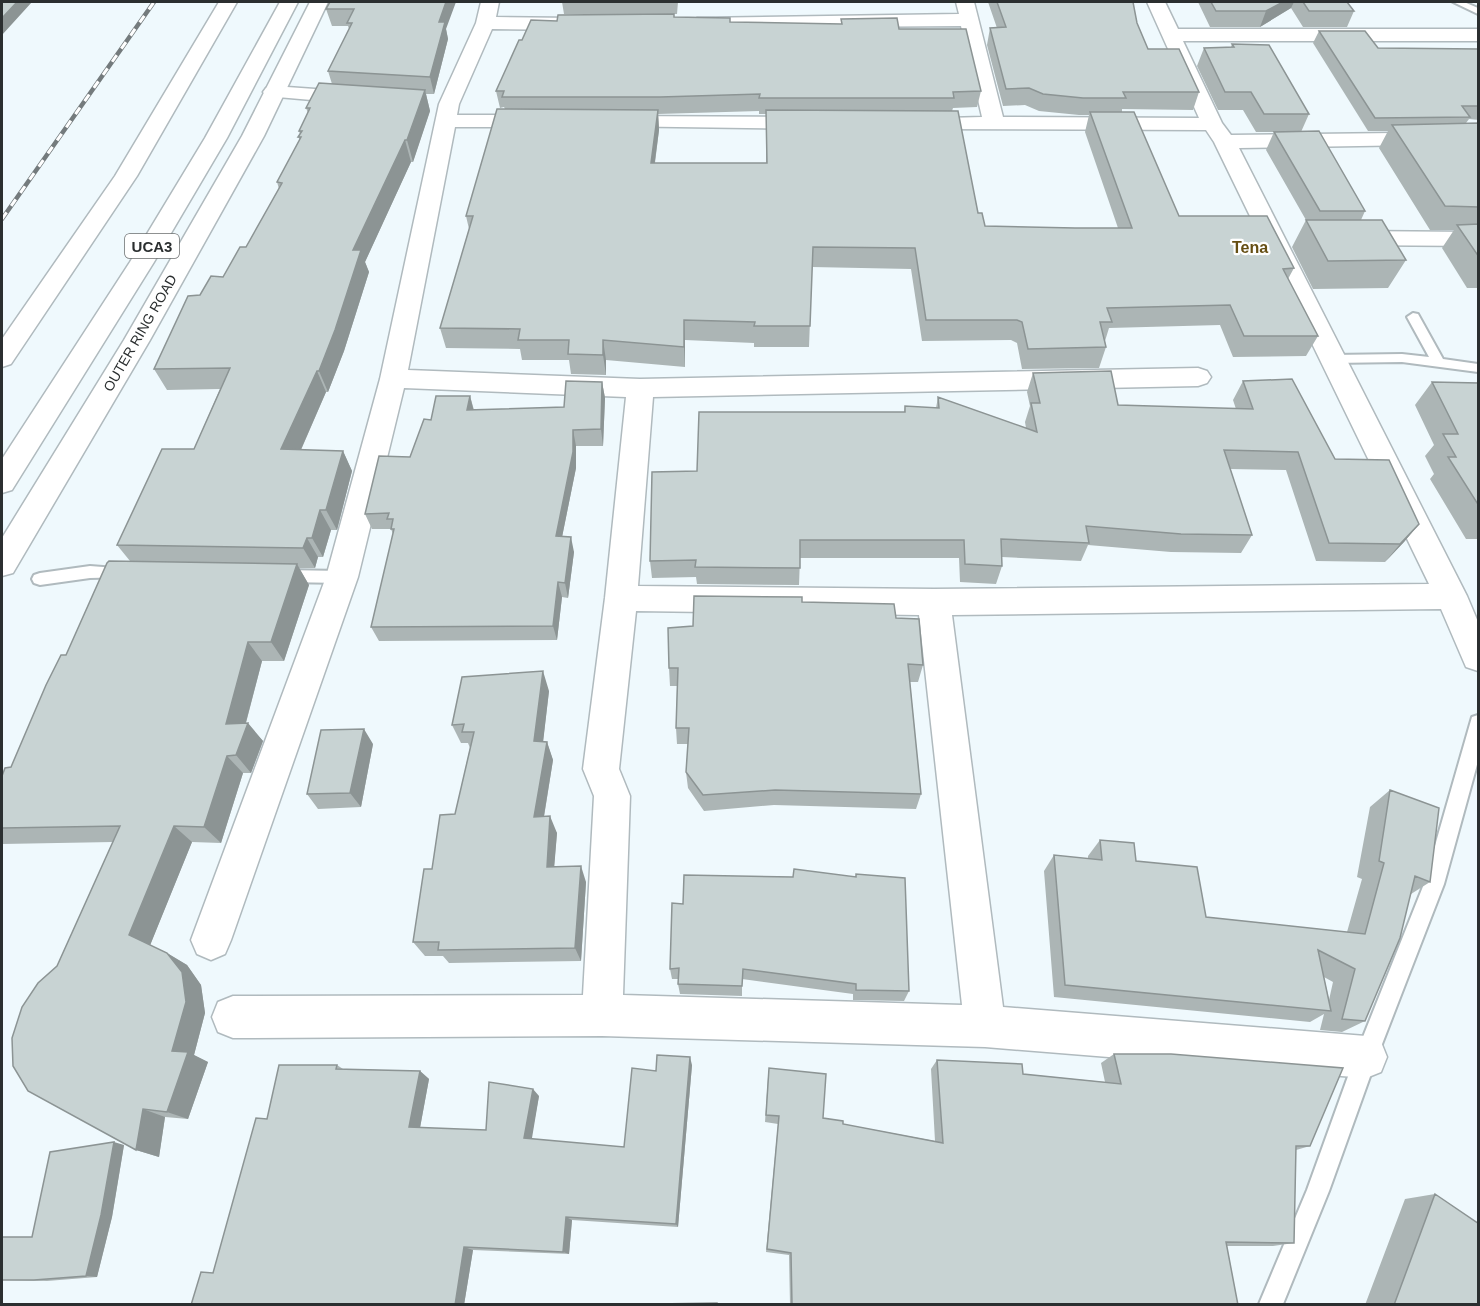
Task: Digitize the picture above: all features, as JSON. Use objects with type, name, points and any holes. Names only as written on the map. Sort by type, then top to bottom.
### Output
[{"type":"street","points":[[2,358],[126,176],[228,2]]},
{"type":"street","name":"UCA3","points":[[2,482],[142,262],[216,138],[289,2]]},
{"type":"street","name":"OUTER RING ROAD","points":[[2,564],[137,340],[253,136],[318,2]]},
{"type":"street","points":[[1156,2],[1219,133],[1284,238],[1332,359],[1451,596],[1479,657]]},
{"type":"street","points":[[682,23],[967,11],[994,123]]},
{"type":"street","points":[[211,940],[342,577],[393,379],[440,109],[487,12],[588,23]]},
{"type":"street","points":[[1355,18],[1366,35]]},
{"type":"street","points":[[1172,35],[1479,35]]},
{"type":"street","points":[[273,92],[379,99]]},
{"type":"street","points":[[440,109],[564,121]]},
{"type":"street","points":[[588,122],[827,123]]},
{"type":"street","points":[[898,123],[994,123],[1219,133],[1479,138]]},
{"type":"street","points":[[1329,238],[1479,239]]},
{"type":"street","points":[[393,379],[639,388],[1198,377]]},
{"type":"street","points":[[602,1015],[612,796],[602,769],[621,598],[639,388]]},
{"type":"street","points":[[621,598],[934,602],[1451,596]]},
{"type":"street","points":[[934,602],[985,1026]]},
{"type":"street","points":[[233,1017],[602,1015],[985,1026],[1366,1057]]},
{"type":"lane","points":[[1457,2],[1479,11]]},
{"type":"lane","points":[[1413,317],[1439,363]]},
{"type":"lane","points":[[1332,359],[1402,358],[1479,368]]},
{"type":"lane","points":[[40,579],[90,572],[136,573]]},
{"type":"lane","points":[[273,575],[342,577]]},
{"type":"lane","points":[[1271,1305],[1318,1191],[1366,1057],[1434,884],[1479,722]]},
{"type":"building","points":[[2,2],[17,2],[2,18]]},
{"type":"building","points":[[330,2],[446,2],[439,22],[445,22],[430,77],[328,71],[352,23],[347,23],[354,9],[326,9]]},
{"type":"building","points":[[997,2],[1133,2],[1137,23],[1148,49],[1179,49],[1199,92],[1123,92],[1126,98],[1083,98],[1043,94],[1029,88],[1006,89],[990,28],[1006,27]]},
{"type":"building","points":[[1211,2],[1283,2],[1266,11],[1216,11]]},
{"type":"building","points":[[1303,2],[1347,2],[1354,11],[1309,11]]},
{"type":"building","points":[[674,14],[674,17],[730,18],[730,22],[842,24],[841,19],[897,18],[899,29],[966,29],[981,91],[953,92],[954,98],[759,98],[760,94],[660,97],[502,97],[504,91],[496,91],[519,40],[522,40],[531,20],[557,21],[558,15]]},
{"type":"building","points":[[1319,31],[1365,31],[1378,48],[1479,49],[1479,106],[1462,106],[1470,117],[1375,118]]},
{"type":"building","points":[[1232,44],[1269,45],[1309,114],[1264,114],[1251,92],[1225,92],[1204,48],[1234,47]]},
{"type":"building","points":[[319,83],[425,90],[407,140],[353,250],[361,250],[335,330],[319,371],[281,449],[343,451],[326,510],[320,510],[312,538],[307,538],[303,548],[117,545],[162,449],[194,449],[230,368],[154,369],[188,296],[200,295],[211,276],[223,277],[240,247],[246,247],[282,183],[277,182],[301,137],[298,137],[302,131],[299,131],[310,108],[306,108]]},
{"type":"building","points":[[497,109],[658,110],[651,163],[767,163],[766,110],[958,111],[978,213],[982,213],[985,226],[1075,228],[1132,228],[1090,112],[1134,112],[1179,216],[1267,216],[1294,268],[1283,269],[1318,336],[1244,336],[1230,305],[1107,308],[1112,322],[1100,322],[1106,347],[1028,349],[1022,322],[1017,320],[926,320],[915,248],[813,247],[810,326],[754,326],[755,322],[684,320],[684,347],[603,340],[603,355],[568,354],[569,340],[518,340],[520,329],[440,328],[473,216],[466,216]]},
{"type":"building","points":[[1479,123],[1479,207],[1445,206],[1392,125]]},
{"type":"building","points":[[1319,131],[1365,211],[1320,211],[1274,132]]},
{"type":"building","points":[[1306,220],[1382,220],[1406,260],[1328,261]]},
{"type":"building","points":[[1479,224],[1479,257],[1457,225]]},
{"type":"building","points":[[1111,371],[1118,405],[1253,409],[1243,381],[1292,379],[1335,459],[1389,460],[1419,524],[1400,544],[1329,543],[1298,452],[1224,450],[1252,535],[1181,534],[1086,526],[1089,543],[1001,539],[1002,566],[965,564],[964,540],[800,540],[800,568],[695,567],[696,560],[650,561],[652,472],[697,471],[699,412],[905,412],[905,406],[939,408],[938,397],[1037,432],[1031,403],[1040,403],[1033,373]]},
{"type":"building","points":[[566,381],[602,382],[601,429],[573,430],[573,452],[556,536],[571,537],[565,583],[558,582],[553,626],[371,627],[394,529],[391,529],[393,519],[387,519],[389,513],[365,514],[379,456],[410,457],[424,419],[431,420],[436,396],[470,396],[467,410],[564,407]]},
{"type":"building","points":[[1432,382],[1479,383],[1479,506],[1448,457],[1456,457],[1443,434],[1458,434]]},
{"type":"building","points":[[109,561],[297,564],[271,642],[248,642],[226,724],[248,723],[236,755],[227,756],[204,827],[174,826],[129,935],[167,953],[182,972],[186,1002],[172,1051],[188,1052],[167,1112],[143,1109],[136,1150],[28,1091],[13,1066],[12,1038],[22,1007],[38,983],[57,966],[120,826],[2,828],[2,776],[5,768],[11,767],[46,685],[61,655],[66,655]]},
{"type":"building","points":[[694,596],[802,597],[802,602],[894,604],[896,618],[919,619],[923,665],[908,664],[921,794],[775,790],[703,795],[686,772],[689,728],[676,728],[678,668],[669,668],[668,628],[693,626]]},
{"type":"building","points":[[543,671],[534,741],[547,742],[534,817],[550,816],[547,867],[581,866],[575,948],[438,950],[439,942],[413,942],[424,869],[432,869],[440,815],[455,814],[474,732],[462,732],[464,724],[452,725],[462,677]]},
{"type":"building","points":[[364,729],[350,793],[307,794],[321,730]]},
{"type":"building","points":[[1390,790],[1439,808],[1430,882],[1415,876],[1400,938],[1365,1021],[1342,1019],[1355,969],[1318,950],[1331,1011],[1065,985],[1054,855],[1102,860],[1100,840],[1134,843],[1136,861],[1197,867],[1206,917],[1365,934],[1384,863],[1379,861]]},
{"type":"building","points":[[794,869],[856,877],[856,874],[905,878],[909,991],[856,990],[856,984],[743,969],[742,986],[678,984],[679,968],[670,969],[672,903],[683,904],[684,875],[793,877]]},
{"type":"building","points":[[1114,1054],[1171,1054],[1343,1068],[1310,1146],[1296,1146],[1294,1243],[1226,1242],[1238,1305],[792,1305],[791,1253],[767,1249],[779,1116],[766,1115],[769,1068],[826,1074],[823,1118],[943,1143],[937,1060],[1022,1064],[1023,1074],[1121,1084]]},
{"type":"building","points":[[657,1055],[690,1057],[676,1224],[566,1217],[563,1252],[464,1247],[455,1305],[191,1305],[201,1272],[213,1273],[256,1118],[267,1119],[279,1065],[337,1065],[336,1069],[420,1071],[409,1127],[486,1130],[489,1082],[533,1089],[524,1138],[624,1147],[632,1068],[656,1071]]},
{"type":"building","points":[[114,1142],[101,1215],[86,1276],[2,1280],[2,1237],[32,1237],[50,1152]]},
{"type":"building","points":[[1435,1194],[1479,1224],[1479,1305],[1394,1305]]},
{"type":"building","points":[[717,1303],[717,1305],[656,1305],[656,1304]]},
{"type":"railway","points":[[2,219],[154,2]]},
{"type":"district","name":"Tena","points":[[1250,247]]}]
